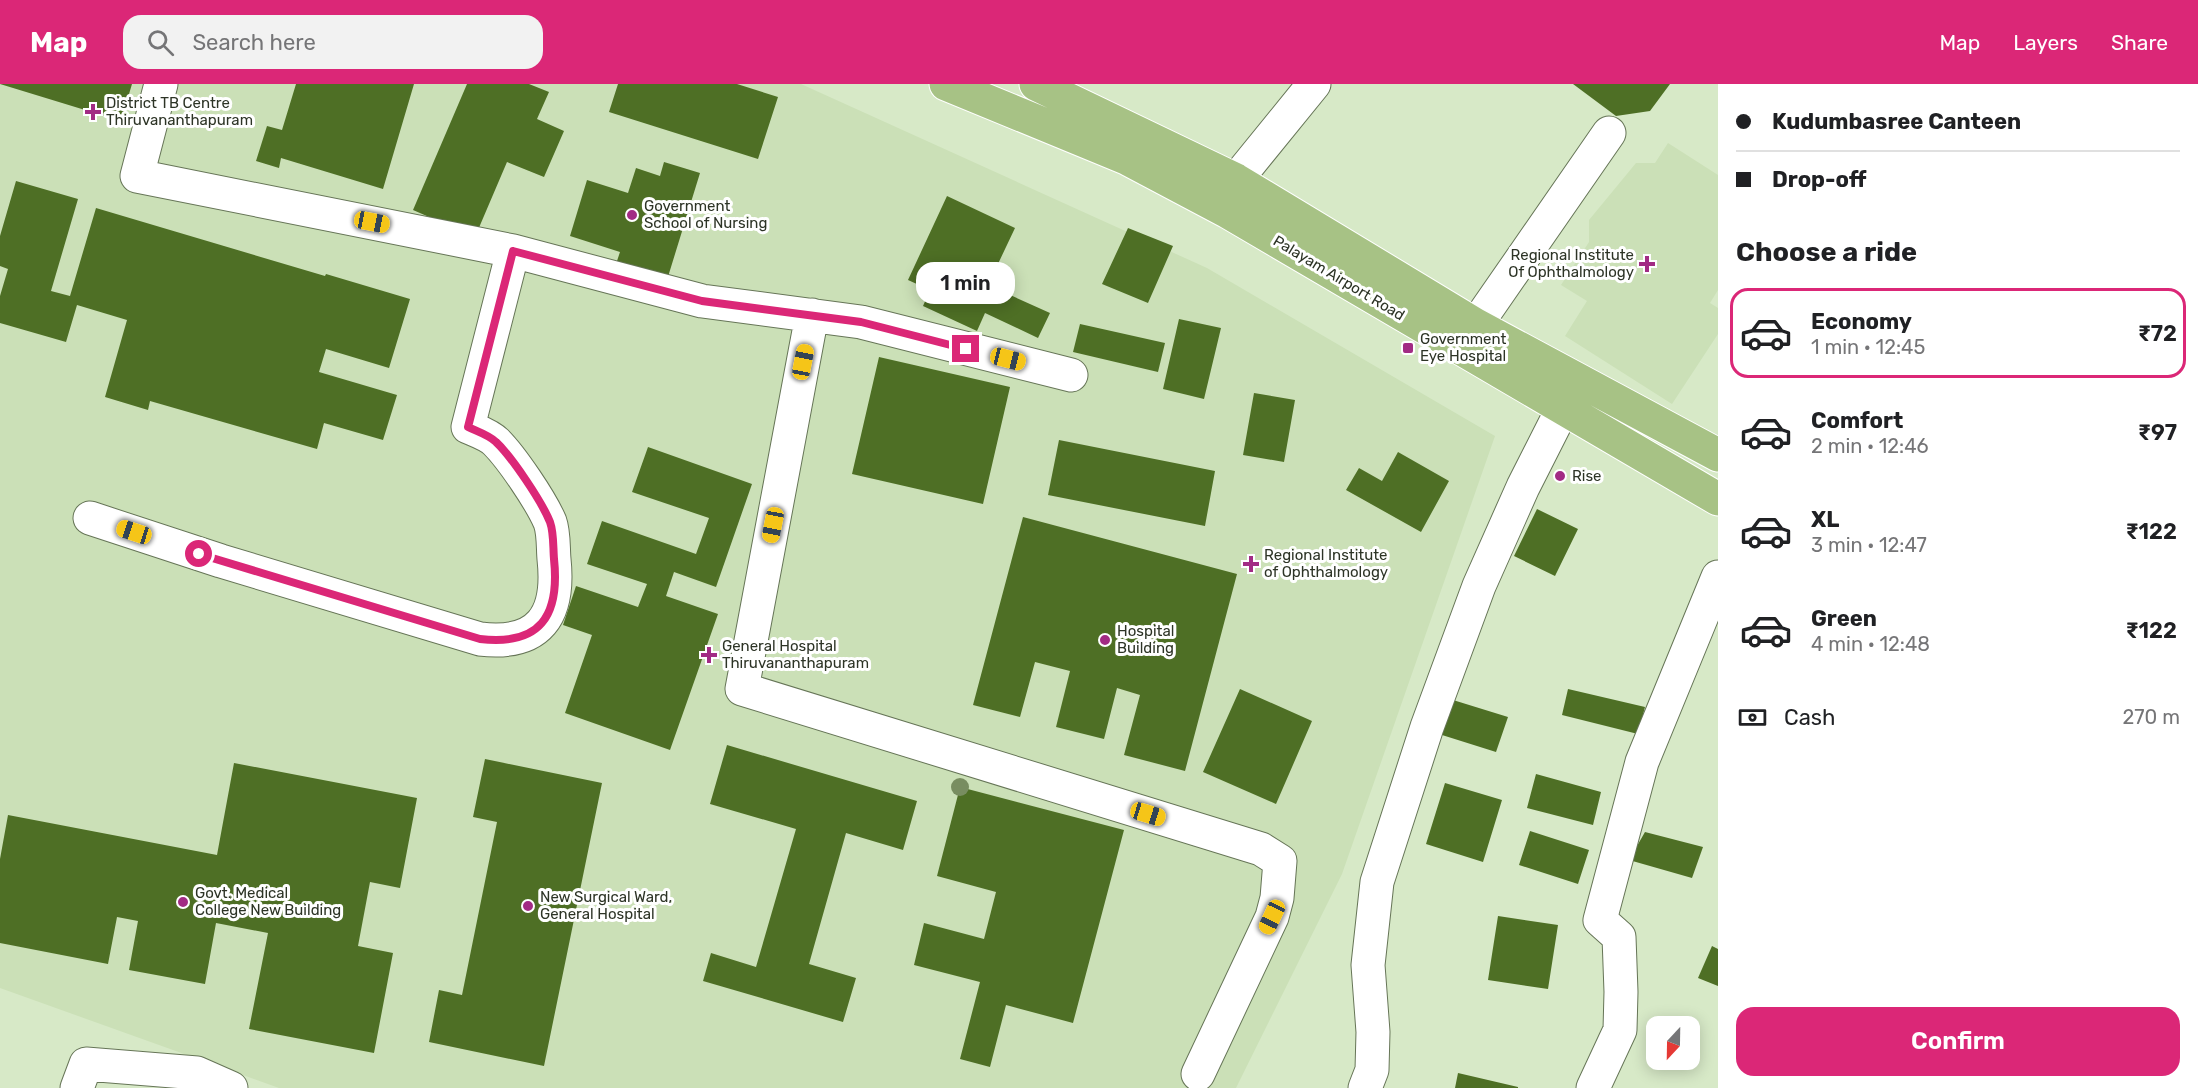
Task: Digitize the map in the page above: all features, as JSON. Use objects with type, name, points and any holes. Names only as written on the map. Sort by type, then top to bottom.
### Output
[{"type":"main road","name":"Palayam Airport Road","points":[[946,84],[1126,158],[1228,212],[1562,410],[1718,499]]},
{"type":"main road","name":"Palayam Airport Road","points":[[1036,84],[1236,180],[1476,326],[1718,454]]},
{"type":"street","points":[[161,84],[137,176],[513,251],[702,301],[861,322],[1071,375]]},
{"type":"street","points":[[1236,180],[1314,84]]},
{"type":"street","points":[[1476,326],[1609,133]]},
{"type":"street","points":[[90,518],[221,561],[480,639],[502,642],[525,636],[548,617],[555,594],[551,524],[525,479],[495,440],[468,427],[513,251]]},
{"type":"street","points":[[812,315],[742,689],[1261,849],[1280,861],[1277,898],[1272,917],[1198,1074]]},
{"type":"street","points":[[1365,1088],[1372,1070],[1373,1032],[1368,965],[1377,882],[1427,726],[1479,586],[1523,488],[1562,410],[1580,382]]},
{"type":"street","points":[[1593,1088],[1620,1030],[1619,937],[1600,920],[1642,762],[1718,577]]},
{"type":"street","points":[[77,1088],[86,1064],[197,1073],[231,1088]]},
{"type":"shaded area","name":"General Hospital Thiruvananthapuram","points":[[0,84],[801,84],[1207,268],[1495,436],[1342,874],[1236,1088],[279,1088],[0,988]]},
{"type":"shaded area","name":"Regional Institute Of Ophthalmology","points":[[1668,143],[1718,175],[1718,290],[1710,303],[1718,308],[1718,334],[1672,404],[1565,336],[1587,301],[1561,285],[1589,242],[1589,220],[1636,163],[1655,163]]},
{"type":"building","name":"District TB Centre Thiruvananthapuram","points":[[0,84],[132,84],[121,121]]},
{"type":"building","points":[[296,84],[414,84],[383,189],[281,158],[279,168],[256,161],[267,126],[282,130]]},
{"type":"building","points":[[467,84],[529,84],[549,92],[537,119],[564,131],[544,177],[507,162],[475,237],[413,210]]},
{"type":"building","points":[[618,84],[737,84],[778,97],[758,159],[609,112]]},
{"type":"building","points":[[1573,84],[1670,84],[1650,111],[1616,116]]},
{"type":"building","name":"Government School of Nursing","points":[[664,162],[700,173],[667,280],[616,264],[620,252],[570,236],[587,180],[628,193],[636,168],[660,176]]},
{"type":"building","points":[[16,181],[78,199],[51,291],[70,296],[96,208],[410,299],[389,368],[326,349],[319,372],[397,395],[383,440],[324,423],[317,449],[150,401],[148,410],[105,397],[127,320],[77,305],[66,342],[0,323],[0,296],[8,269],[0,266],[0,236]]},
{"type":"building","points":[[947,196],[1015,228],[988,285],[1050,313],[1038,338],[985,313],[977,331],[923,306],[930,290],[908,280]]},
{"type":"building","points":[[1128,228],[1173,246],[1148,303],[1102,284]]},
{"type":"building","points":[[1179,319],[1221,328],[1204,399],[1163,389]]},
{"type":"building","points":[[1080,324],[1165,343],[1158,372],[1073,352]]},
{"type":"building","points":[[879,357],[1010,387],[983,504],[852,474]]},
{"type":"building","points":[[1254,393],[1295,400],[1284,462],[1243,455]]},
{"type":"building","points":[[1059,440],[1215,471],[1205,526],[1048,495]]},
{"type":"building","points":[[648,447],[752,484],[716,587],[674,572],[666,596],[718,614],[670,750],[565,713],[592,635],[563,625],[576,586],[638,607],[647,584],[587,564],[602,521],[696,554],[709,518],[632,492]]},
{"type":"building","points":[[1398,452],[1449,481],[1421,532],[1346,490],[1359,468],[1382,481]]},
{"type":"building","points":[[1537,509],[1578,529],[1555,576],[1514,556]]},
{"type":"building","name":"Hospital Building","points":[[1023,517],[1237,574],[1185,771],[1124,755],[1140,695],[1117,688],[1104,739],[1056,727],[1070,671],[1035,662],[1020,717],[973,705]]},
{"type":"building","points":[[1240,689],[1312,721],[1276,804],[1203,772]]},
{"type":"building","points":[[1568,689],[1645,707],[1638,734],[1562,715]]},
{"type":"building","points":[[1453,700],[1508,717],[1496,752],[1442,735]]},
{"type":"building","points":[[727,745],[917,801],[903,850],[846,833],[809,964],[856,978],[843,1022],[703,981],[711,953],[756,967],[796,829],[710,804]]},
{"type":"building","name":"New Surgical Ward, General Hospital","points":[[485,759],[602,783],[544,1066],[429,1042],[439,990],[462,995],[497,822],[473,817]]},
{"type":"building","name":"Govt. Medical College New Building","points":[[234,763],[417,798],[400,888],[370,882],[358,946],[393,953],[374,1053],[249,1029],[268,933],[216,923],[205,984],[129,970],[138,921],[117,917],[108,964],[0,943],[0,859],[8,815],[217,855]]},
{"type":"building","points":[[1536,774],[1601,792],[1593,825],[1527,808]]},
{"type":"building","points":[[1445,783],[1502,800],[1483,862],[1426,844]]},
{"type":"building","points":[[960,787],[1124,830],[1073,1023],[1006,1005],[990,1067],[960,1059],[980,982],[914,965],[924,923],[984,939],[996,892],[937,876]]},
{"type":"building","points":[[1530,831],[1589,850],[1578,884],[1519,865]]},
{"type":"building","points":[[1645,832],[1703,847],[1692,878],[1629,860]]},
{"type":"building","points":[[1498,916],[1558,925],[1548,989],[1488,980]]},
{"type":"building","points":[[1712,946],[1718,949],[1718,986],[1698,978]]},
{"type":"building","points":[[1458,1073],[1518,1087],[1518,1088],[1455,1088]]},
{"type":"place","name":"District TB Centre Thiruvananthapuram","points":[[93,112]]},
{"type":"place","name":"Government School of Nursing","points":[[632,215]]},
{"type":"place","name":"Regional Institute Of Ophthalmology","points":[[1647,264]]},
{"type":"place","name":"Government Eye Hospital","points":[[1408,348]]},
{"type":"place","name":"Rise","points":[[1560,476]]},
{"type":"place","name":"Regional Institute of Ophthalmology","points":[[1251,564]]},
{"type":"place","name":"Hospital Building","points":[[1105,640]]},
{"type":"place","name":"General Hospital Thiruvananthapuram","points":[[709,655]]},
{"type":"place","name":"Govt. Medical College New Building","points":[[183,902]]},
{"type":"place","name":"New Surgical Ward, General Hospital","points":[[528,906]]},
{"type":"route","points":[[199,554],[480,639],[502,642],[525,636],[548,617],[555,594],[551,524],[525,479],[495,440],[468,427],[513,251],[702,301],[861,322],[966,349]]}]
